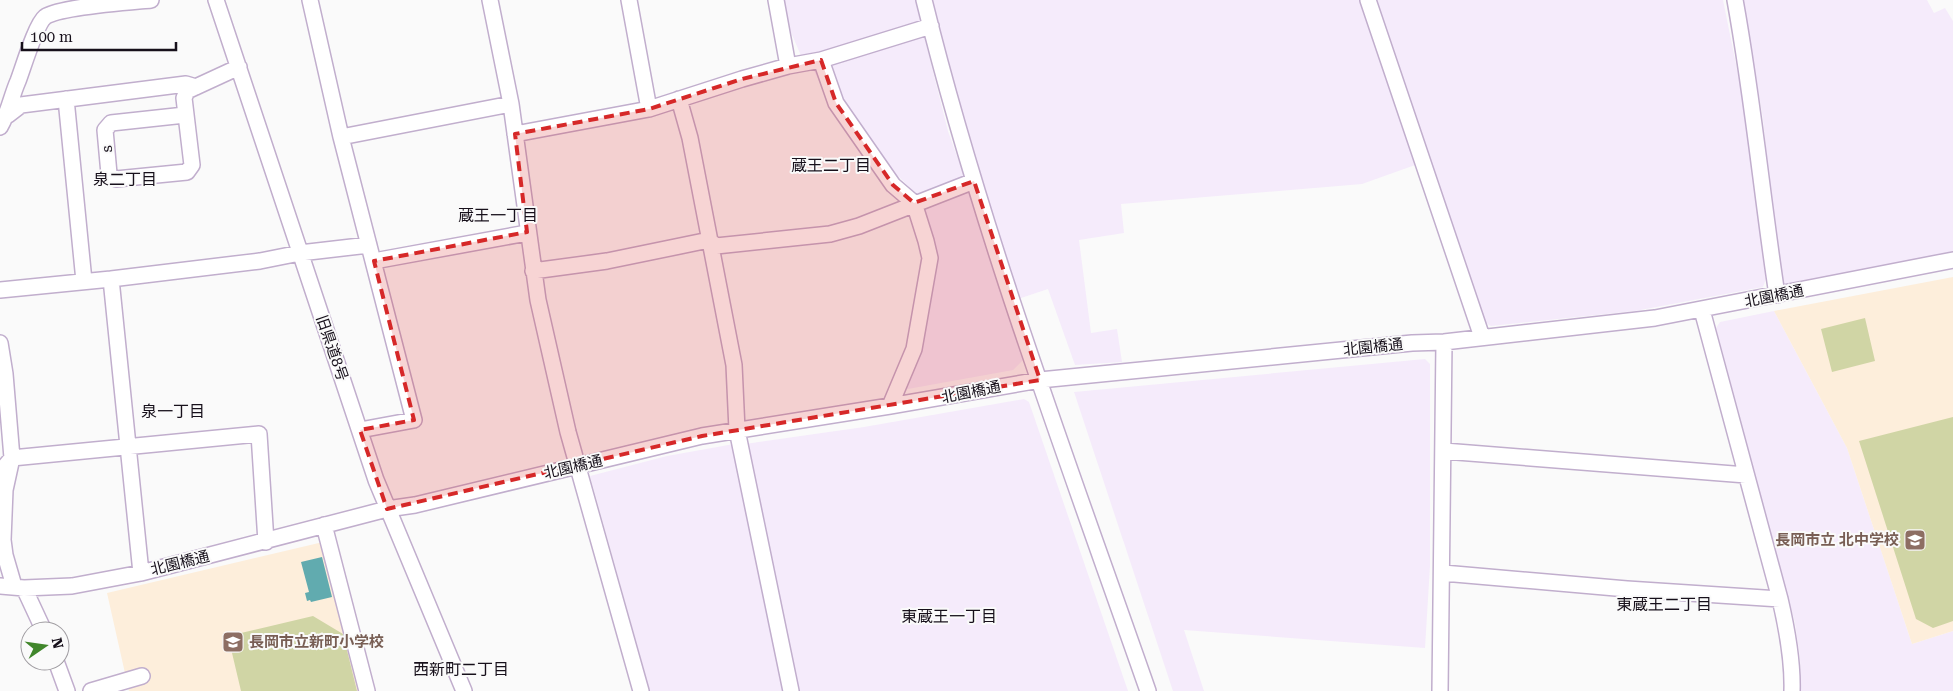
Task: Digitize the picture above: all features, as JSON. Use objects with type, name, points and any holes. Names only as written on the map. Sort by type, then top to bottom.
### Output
[{"type":"street","points":[[3,119],[38,29],[45,18],[59,12],[100,3],[151,0]]},
{"type":"street","name":"旧県道8号","points":[[216,0],[387,509],[464,691]]},
{"type":"street","points":[[310,0],[341,137],[414,420],[360,430]]},
{"type":"street","points":[[490,0],[511,104],[533,270],[555,377],[641,691]]},
{"type":"street","points":[[629,0],[649,109]]},
{"type":"street","points":[[776,0],[788,66]]},
{"type":"street","points":[[924,0],[956,123],[1008,288],[1148,691]]},
{"type":"street","points":[[1368,0],[1482,337]]},
{"type":"street","points":[[1735,0],[1754,115],[1777,295]]},
{"type":"street","points":[[515,134],[649,109],[788,66],[821,60],[931,26]]},
{"type":"street","points":[[821,60],[836,103],[892,185],[914,203],[930,258],[914,349],[890,406]]},
{"type":"street","points":[[3,119],[21,105],[186,84],[196,87],[239,67]]},
{"type":"street","name":"s","points":[[185,115],[111,123],[105,130],[109,174],[116,179],[187,172],[192,165],[184,98],[188,92],[196,87]]},
{"type":"street","points":[[66,99],[84,281]]},
{"type":"street","points":[[679,99],[690,138],[734,365],[737,430],[791,691]]},
{"type":"street","points":[[341,137],[511,104]]},
{"type":"street","points":[[709,240],[716,246],[830,234],[859,226],[974,181]]},
{"type":"street","points":[[374,261],[528,233]]},
{"type":"street","points":[[533,270],[607,261],[709,240]]},
{"type":"street","points":[[0,290],[260,261],[300,253],[369,245]]},
{"type":"street","name":"北園橋通","points":[[13,587],[72,586],[142,573],[387,509],[415,505],[702,436],[737,430],[1040,380],[1412,343],[1444,342],[1612,324],[1702,310],[1953,260]]},
{"type":"street","points":[[111,279],[142,573]]},
{"type":"street","points":[[1702,310],[1780,599],[1793,675],[1792,691]]},
{"type":"street","points":[[1440,691],[1443,573],[1444,342]]},
{"type":"street","points":[[0,343],[12,458],[5,490],[3,540],[13,587],[37,621]]},
{"type":"street","points":[[0,472],[12,458],[258,434],[266,542]]},
{"type":"street","points":[[1444,451],[1746,475]]},
{"type":"street","points":[[324,525],[366,691]]},
{"type":"street","points":[[1443,573],[1627,589],[1780,599]]},
{"type":"street","points":[[60,671],[67,691]]},
{"type":"street","points":[[91,691],[142,676]]},
{"type":"highlighted area","points":[[821,60],[836,103],[893,185],[914,203],[974,181],[1040,380],[702,436],[387,509],[360,430],[414,420],[374,261],[527,232],[515,134],[649,109],[742,79]]},
{"type":"shaded area","points":[[782,0],[915,0],[948,131],[969,190],[1023,360],[1013,370],[902,390],[930,289],[920,202],[916,194],[898,176],[845,132],[814,71],[802,58],[790,30]]},
{"type":"shaded area","points":[[929,0],[1723,0],[1742,94],[1766,279],[1763,287],[1635,311],[1491,326],[1477,318],[1418,164],[1362,184],[1121,204],[1124,233],[1079,240],[1091,333],[1117,329],[1122,362],[1075,365],[1048,289],[1018,299],[993,222]]},
{"type":"shaded area","points":[[1743,0],[1927,0],[1934,13],[1945,8],[1953,21],[1953,251],[1846,274],[1784,284],[1773,217],[1763,119]]},
{"type":"shaded area","name":"長岡市立 北中学校","points":[[1953,277],[1953,631],[1912,644],[1847,448],[1774,311]]},
{"type":"shaded area","points":[[1774,311],[1847,448],[1912,644],[1953,631],[1953,691],[1801,691],[1800,658],[1795,623],[1716,328],[1720,322]]},
{"type":"shaded area","points":[[1425,359],[1430,364],[1430,566],[1425,648],[1184,630],[1204,691],[1173,691],[1074,392]]},
{"type":"shaded area","points":[[1024,399],[1029,402],[1128,691],[798,691],[745,444],[864,427]]},
{"type":"shaded area","points":[[734,444],[784,691],[650,691],[590,476],[667,456]]},
{"type":"shaded area","name":"長岡市立新町小学校","points":[[323,542],[361,691],[129,691],[107,593]]},
{"type":"green space","points":[[1865,318],[1875,361],[1832,372],[1821,329]]},
{"type":"green space","points":[[1953,417],[1953,621],[1933,628],[1916,619],[1859,441]]},
{"type":"green space","points":[[313,616],[343,634],[357,691],[241,691],[228,636]]},
{"type":"water","points":[[322,557],[332,597],[311,602],[310,600],[307,601],[305,593],[309,592],[301,562]]},
{"type":"place","name":"長岡市立 北中学校","points":[[1915,540]]},
{"type":"place","name":"長岡市立新町小学校","points":[[233,642]]},
{"type":"district","name":"蔵王二丁目","points":[[831,165]]},
{"type":"district","name":"泉二丁目","points":[[125,179]]},
{"type":"district","name":"蔵王一丁目","points":[[498,215]]},
{"type":"district","name":"泉一丁目","points":[[173,411]]},
{"type":"district","name":"東蔵王二丁目","points":[[1664,604]]},
{"type":"district","name":"東蔵王一丁目","points":[[949,616]]},
{"type":"district","name":"西新町二丁目","points":[[461,669]]}]
